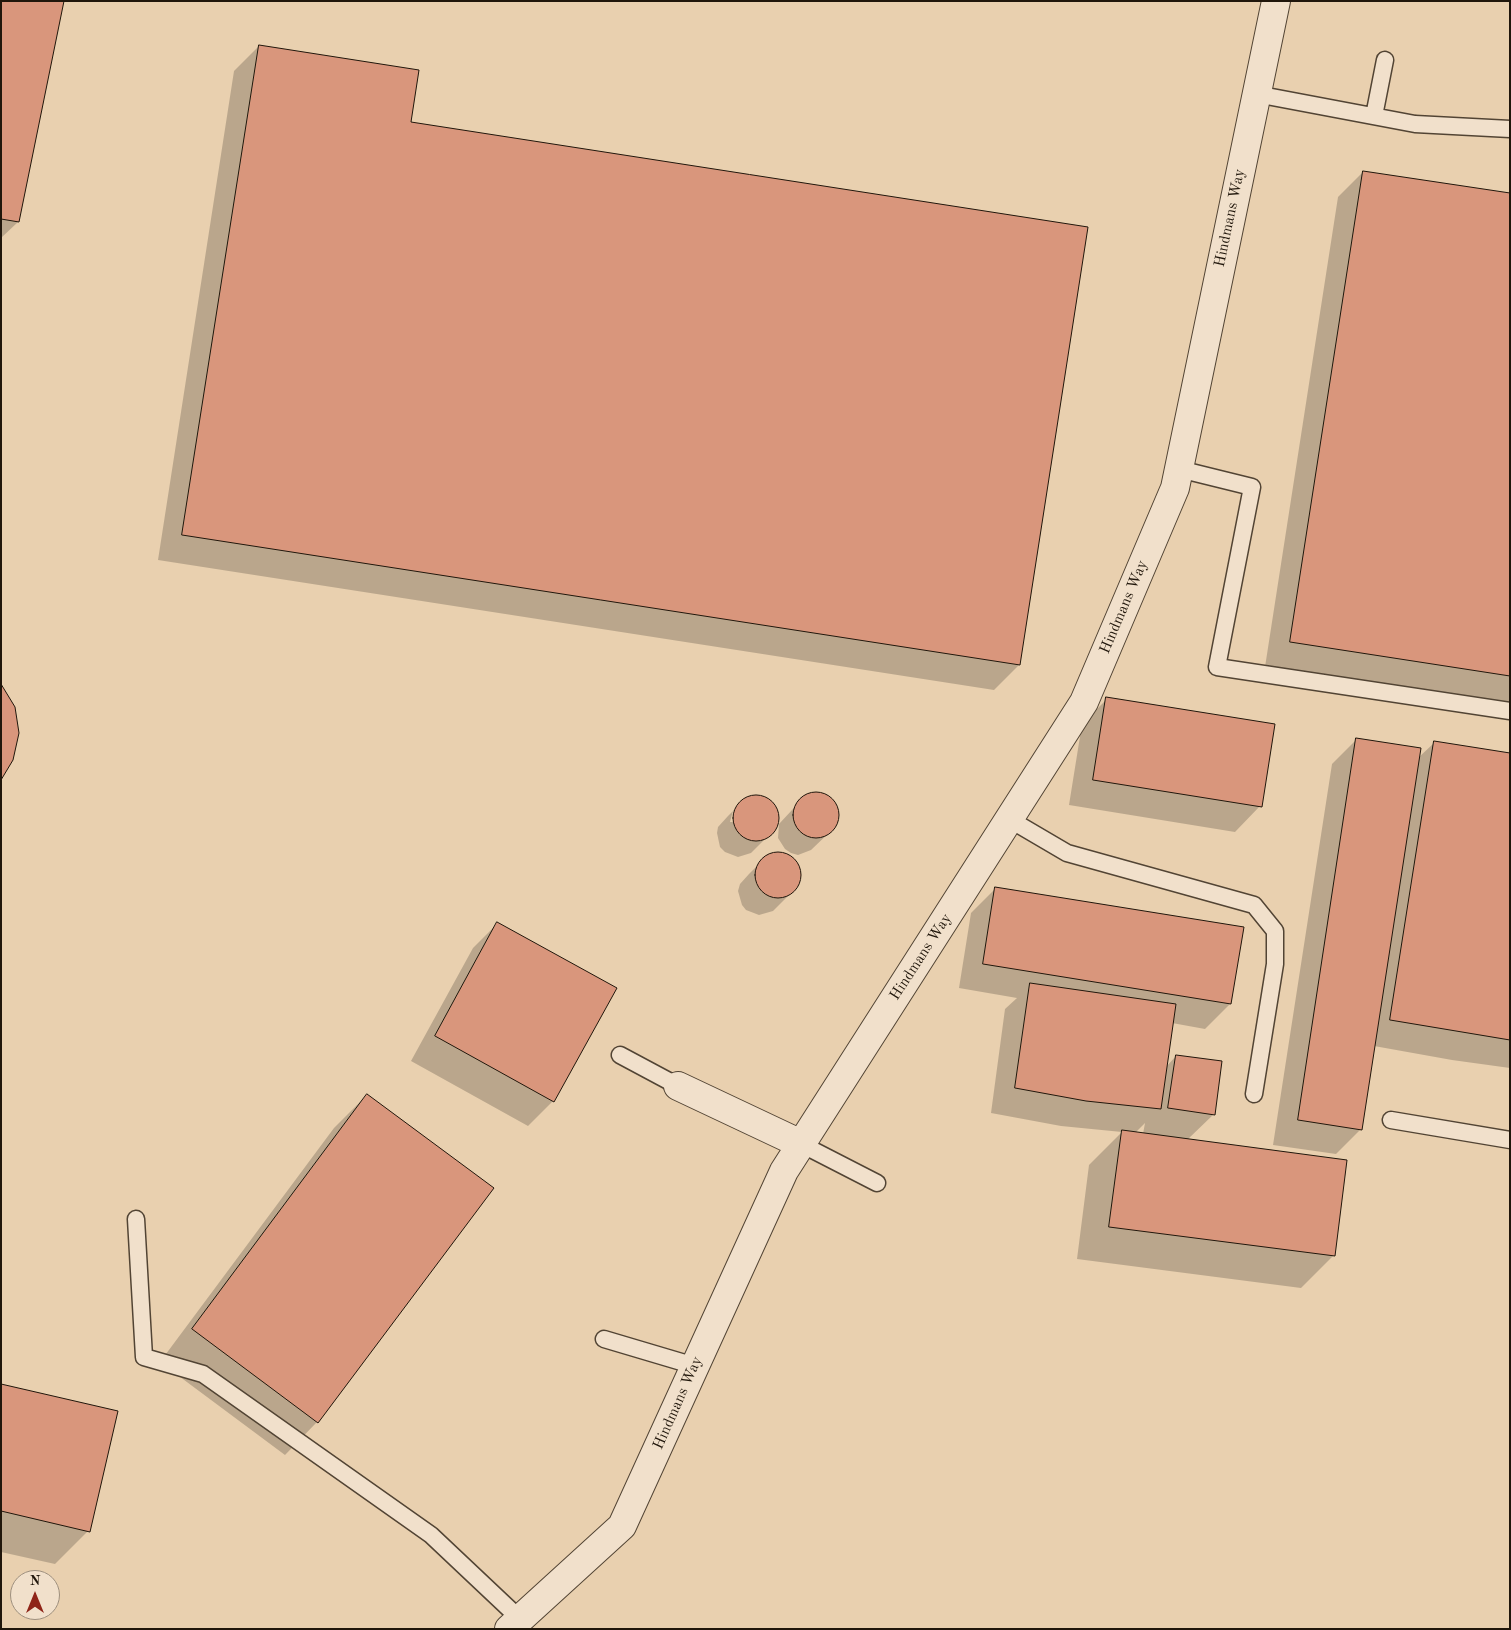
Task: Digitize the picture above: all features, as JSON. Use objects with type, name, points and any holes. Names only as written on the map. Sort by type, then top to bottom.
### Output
[{"type":"street","name":"Hindmans Way","points":[[515,1624],[622,1526],[784,1171],[1084,702],[1175,488],[1276,1]]},
{"type":"street","points":[[678,1086],[801,1144]]},
{"type":"lane","points":[[1374,116],[1385,60]]},
{"type":"lane","points":[[1256,94],[1415,124],[1510,129]]},
{"type":"lane","points":[[1179,469],[1252,487],[1217,666],[1510,711]]},
{"type":"lane","points":[[1009,819],[1067,853],[1254,905],[1275,931],[1275,964],[1254,1094]]},
{"type":"lane","points":[[620,1055],[678,1086]]},
{"type":"lane","points":[[1391,1120],[1510,1140]]},
{"type":"lane","points":[[801,1144],[877,1183]]},
{"type":"lane","points":[[136,1219],[144,1357],[203,1374],[431,1535],[515,1624]]},
{"type":"lane","points":[[604,1339],[695,1366]]},
{"type":"building","points":[[1,1],[64,1],[19,222],[1,219]]},
{"type":"building","points":[[259,45],[419,70],[411,122],[1088,227],[1020,665],[182,535]]},
{"type":"building","points":[[1363,171],[1510,193],[1510,676],[1290,642]]},
{"type":"building","points":[[1,684],[15,707],[19,733],[13,760],[1,780]]},
{"type":"building","points":[[1106,697],[1275,724],[1262,807],[1093,780]]},
{"type":"building","points":[[1356,738],[1421,748],[1362,1130],[1298,1120]]},
{"type":"building","points":[[1434,741],[1510,753],[1510,1040],[1390,1020]]},
{"type":"building","points":[[812,792],[820,792],[829,796],[835,802],[839,815],[835,828],[829,834],[820,838],[812,838],[803,834],[797,828],[793,819],[793,811],[797,802],[803,796]]},
{"type":"building","points":[[752,795],[760,795],[769,799],[775,805],[779,818],[775,831],[769,837],[760,841],[752,841],[743,837],[737,831],[733,822],[733,814],[737,805],[743,799]]},
{"type":"building","points":[[774,852],[782,852],[791,856],[797,862],[801,875],[797,888],[791,894],[782,898],[774,898],[765,894],[759,888],[755,879],[755,871],[759,862],[765,856]]},
{"type":"building","points":[[995,887],[1244,927],[1231,1004],[983,964]]},
{"type":"building","points":[[497,922],[617,988],[554,1102],[435,1036]]},
{"type":"building","points":[[1030,983],[1176,1004],[1161,1109],[1086,1101],[1015,1088]]},
{"type":"building","points":[[1176,1055],[1222,1061],[1215,1115],[1168,1108]]},
{"type":"building","points":[[367,1094],[494,1188],[318,1423],[192,1329]]},
{"type":"building","points":[[1122,1130],[1347,1160],[1335,1256],[1109,1227]]},
{"type":"building","points":[[1,1384],[118,1411],[90,1532],[1,1511]]}]
